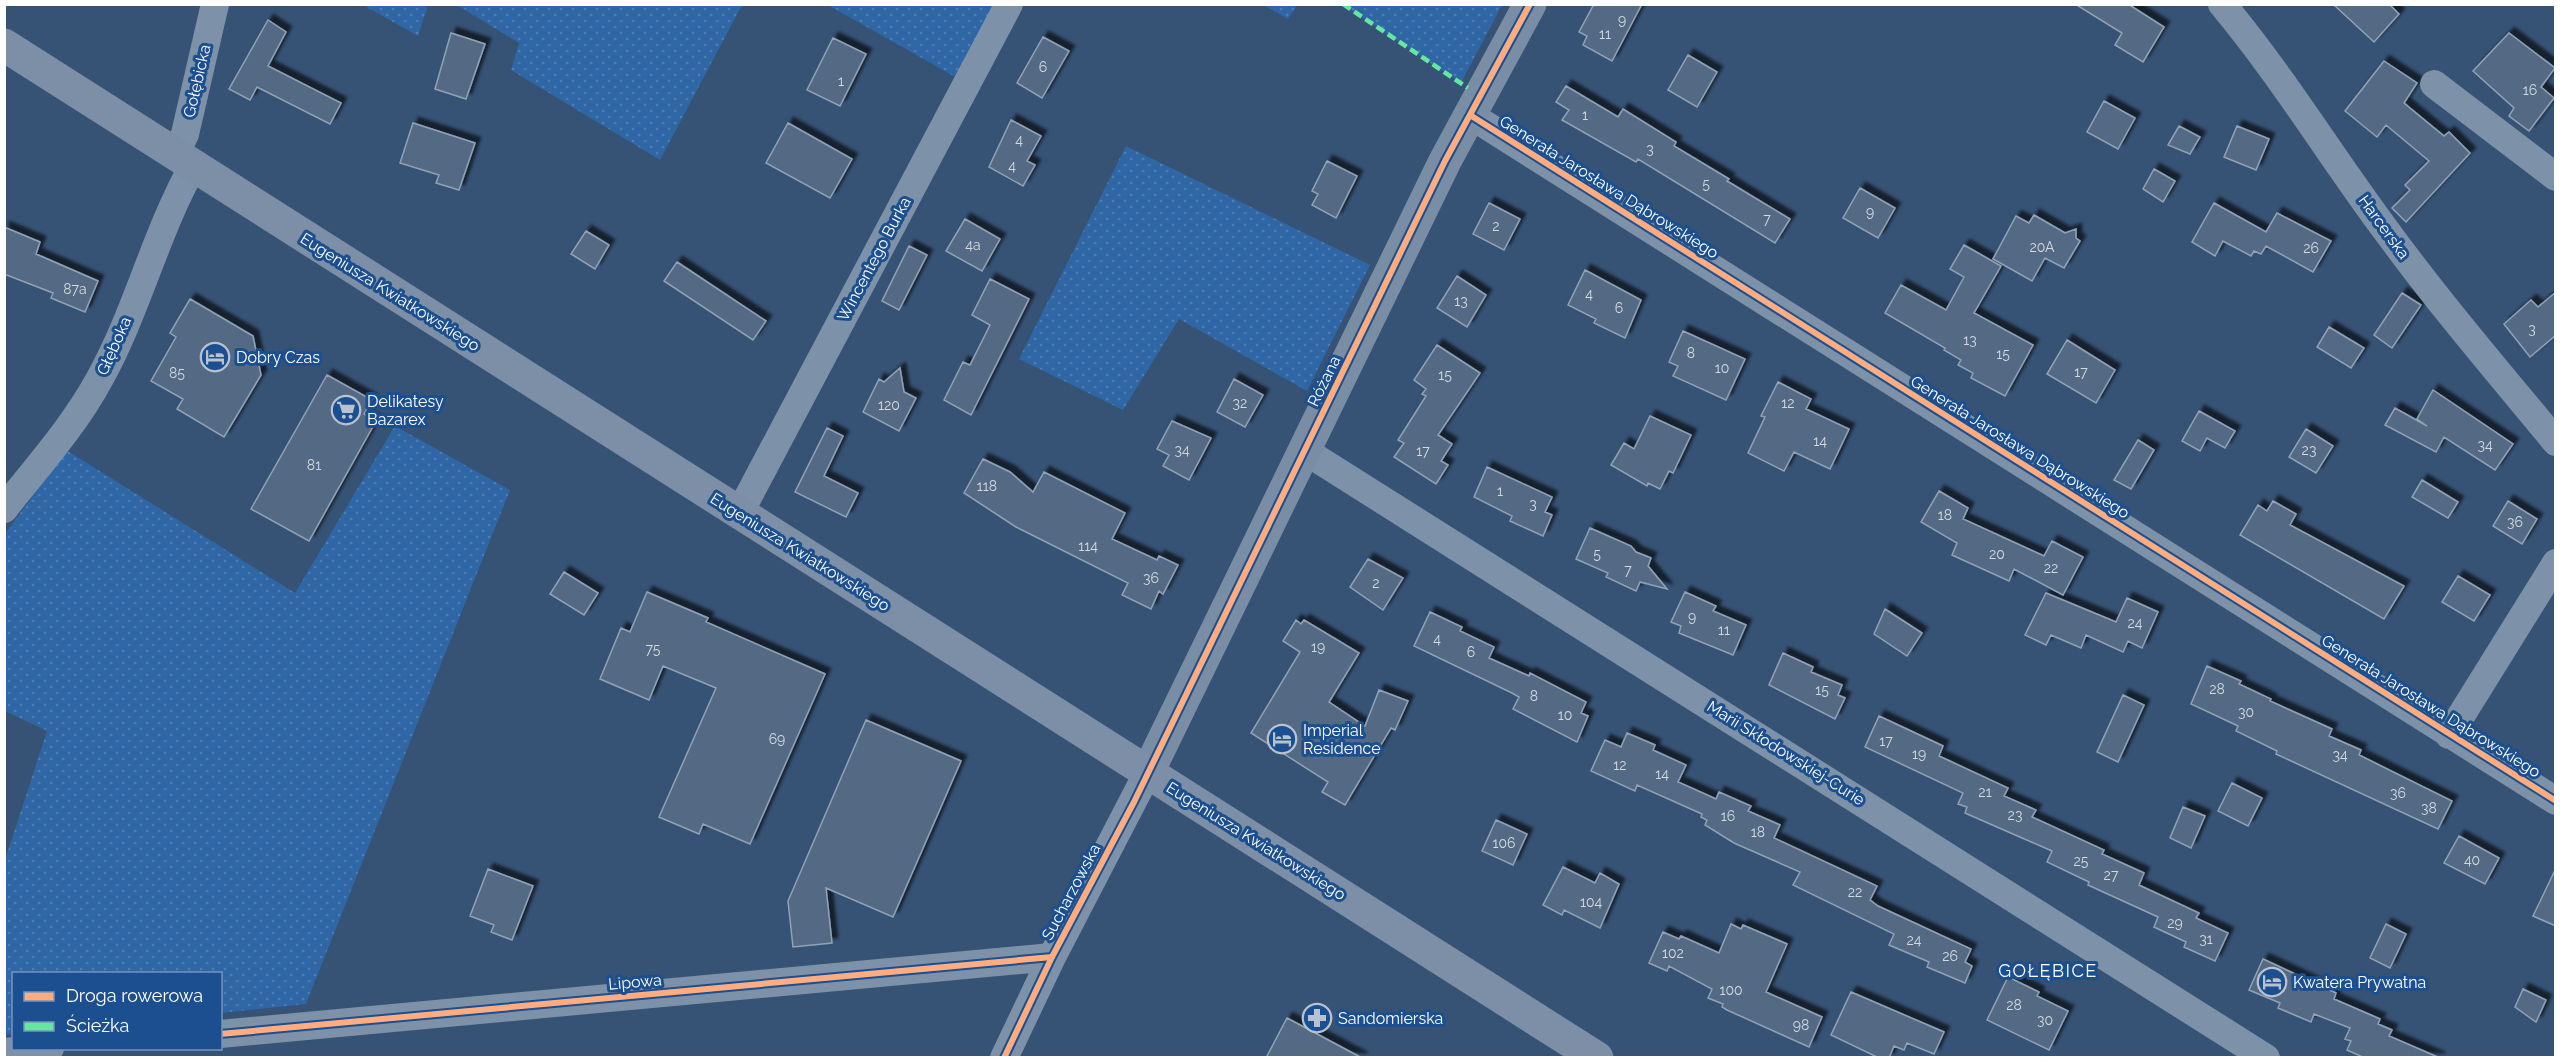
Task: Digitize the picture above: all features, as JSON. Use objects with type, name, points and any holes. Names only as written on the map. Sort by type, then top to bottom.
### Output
[{"type":"main road","name":"Eugeniusza Kwiatkowskiego","points":[[4,45],[1597,1058]]},
{"type":"street","name":"Gołębicka","points":[[184,160],[185,134],[215,4]]},
{"type":"street","name":"Wincentego Burka","points":[[739,514],[1009,4]]},
{"type":"street","name":"Różana","points":[[1148,772],[1445,161],[1530,4]]},
{"type":"street","name":"Harcerska","points":[[2222,4],[2262,53],[2390,237],[2556,442]]},
{"type":"street","points":[[2434,84],[2556,177]]},
{"type":"street","name":"Generała Jarosława Dąbrowskiego","points":[[1470,115],[2556,801]]},
{"type":"street","name":"Głęboka","points":[[4,509],[82,408],[99,380],[165,225],[184,160]]},
{"type":"street","name":"Marii Skłodowskiej-Curie","points":[[1305,451],[2266,1058]]},
{"type":"street","points":[[2449,735],[2556,563]]},
{"type":"street","name":"Sucharzowska","points":[[1004,1058],[1052,957],[1148,772]]},
{"type":"street","name":"Lipowa","points":[[222,1034],[1052,957]]},
{"type":"street","points":[[4,1052],[27,1050]]},
{"type":"shaded area","points":[[742,4],[660,160],[511,70],[519,43],[457,5]]},
{"type":"shaded area","points":[[363,5],[428,5],[418,36]]},
{"type":"shaded area","points":[[828,5],[997,5],[957,78]]},
{"type":"shaded area","points":[[1264,5],[1297,5],[1288,19]]},
{"type":"shaded area","points":[[1343,5],[1502,5],[1461,83]]},
{"type":"shaded area","points":[[1126,146],[1370,265],[1307,391],[1179,319],[1123,410],[1019,359]]},
{"type":"shaded area","points":[[395,426],[510,490],[306,1004],[222,1013],[222,972],[12,972],[12,1034],[5,1035],[5,860],[47,731],[5,711],[5,534],[66,450],[295,593]]},
{"type":"building","points":[[1594,4],[1642,4],[1612,61],[1583,45],[1587,36],[1579,32]]},
{"type":"building","points":[[2075,4],[2128,4],[2164,27],[2143,62],[2115,45],[2122,33]]},
{"type":"building","points":[[2333,4],[2389,4],[2399,14],[2374,42]]},
{"type":"building","points":[[268,20],[286,32],[268,66],[341,103],[330,124],[257,87],[250,100],[229,89]]},
{"type":"building","points":[[451,33],[485,44],[466,99],[435,89]]},
{"type":"building","points":[[2509,33],[2555,68],[2541,87],[2554,98],[2529,131],[2509,116],[2514,108],[2473,71]]},
{"type":"building","points":[[1043,37],[1069,51],[1042,98],[1017,83]]},
{"type":"building","points":[[833,38],[866,54],[840,106],[807,90]]},
{"type":"building","points":[[1688,55],[1717,72],[1697,107],[1668,90]]},
{"type":"building","points":[[2384,61],[2417,83],[2404,103],[2444,136],[2449,132],[2470,153],[2406,222],[2392,208],[2410,190],[2405,185],[2429,161],[2386,125],[2377,137],[2345,111]]},
{"type":"building","points":[[1566,86],[1618,117],[1623,109],[1676,142],[1674,146],[1729,179],[1727,181],[1790,219],[1775,243],[1638,159],[1636,162],[1562,120],[1569,110],[1556,102]]},
{"type":"building","points":[[2104,101],[2135,118],[2118,149],[2087,132]]},
{"type":"building","points":[[1011,120],[1041,136],[1027,161],[1035,165],[1023,186],[989,167]]},
{"type":"building","points":[[413,123],[475,143],[459,190],[436,183],[439,175],[400,163]]},
{"type":"building","points":[[788,123],[852,159],[830,198],[766,163]]},
{"type":"building","points":[[2179,126],[2200,137],[2190,154],[2168,145]]},
{"type":"building","points":[[2237,126],[2269,139],[2256,170],[2224,157]]},
{"type":"building","points":[[1327,161],[1357,176],[1336,218],[1312,205],[1318,194],[1312,191]]},
{"type":"building","points":[[2154,169],[2175,181],[2163,202],[2143,189]]},
{"type":"building","points":[[1860,188],[1895,208],[1878,238],[1843,218]]},
{"type":"building","points":[[1489,203],[1520,219],[1504,250],[1473,234]]},
{"type":"building","points":[[2214,203],[2266,232],[2277,213],[2331,241],[2313,272],[2266,246],[2261,254],[2254,251],[2251,256],[2223,241],[2215,256],[2192,242]]},
{"type":"building","points":[[2034,215],[2065,233],[2076,229],[2076,238],[2080,241],[2064,268],[2045,258],[2032,281],[1993,259],[2016,216],[2029,223]]},
{"type":"building","points":[[965,219],[1000,239],[982,271],[946,251]]},
{"type":"building","points":[[4,227],[40,242],[36,254],[98,281],[85,312],[51,298],[53,293],[4,274]]},
{"type":"building","points":[[586,231],[609,245],[595,269],[571,254]]},
{"type":"building","points":[[1964,245],[2001,266],[1974,313],[2033,345],[2005,396],[1971,378],[1973,373],[1958,365],[1961,360],[1944,350],[1945,348],[1885,313],[1901,285],[1946,310],[1964,277],[1950,269]]},
{"type":"building","points":[[909,246],[927,255],[899,310],[882,301]]},
{"type":"building","points":[[677,262],[766,321],[753,340],[664,281]]},
{"type":"building","points":[[1585,270],[1641,300],[1625,338],[1594,323],[1596,319],[1568,305]]},
{"type":"building","points":[[1457,276],[1486,295],[1467,327],[1437,308]]},
{"type":"building","points":[[990,279],[1029,299],[971,415],[944,400],[963,362],[970,365],[990,325],[972,315]]},
{"type":"building","points":[[2556,292],[2556,335],[2530,357],[2504,324],[2531,300],[2538,307]]},
{"type":"building","points":[[2402,293],[2421,305],[2392,348],[2374,335]]},
{"type":"building","points":[[190,299],[253,336],[261,375],[224,437],[177,409],[183,399],[151,381],[176,337],[170,333]]},
{"type":"building","points":[[2329,327],[2364,348],[2351,368],[2317,347]]},
{"type":"building","points":[[1683,331],[1745,359],[1726,400],[1673,376],[1678,366],[1669,362]]},
{"type":"building","points":[[2067,340],[2115,370],[2096,403],[2047,374]]},
{"type":"building","points":[[1437,345],[1480,373],[1438,435],[1452,444],[1441,461],[1448,465],[1436,484],[1394,457],[1404,443],[1398,440],[1426,396],[1422,394],[1426,389],[1414,380]]},
{"type":"building","points":[[900,368],[904,392],[916,398],[899,431],[863,412],[879,379],[884,382]]},
{"type":"building","points":[[327,375],[372,400],[364,414],[376,421],[309,541],[251,509]]},
{"type":"building","points":[[1234,379],[1263,395],[1245,427],[1217,412]]},
{"type":"building","points":[[1778,382],[1811,399],[1806,409],[1849,429],[1830,469],[1794,452],[1784,471],[1748,453],[1765,417],[1761,416]]},
{"type":"building","points":[[2433,390],[2513,444],[2495,470],[2444,437],[2436,452],[2385,425],[2395,408],[2427,426],[2417,419]]},
{"type":"building","points":[[2199,411],[2235,431],[2225,448],[2207,438],[2200,451],[2182,441]]},
{"type":"building","points":[[1650,416],[1691,435],[1673,473],[1669,471],[1660,489],[1648,483],[1647,486],[1611,465],[1624,443],[1634,449]]},
{"type":"building","points":[[1172,421],[1211,438],[1189,480],[1163,466],[1169,455],[1157,449]]},
{"type":"building","points":[[827,428],[843,436],[824,476],[858,493],[846,517],[795,492]]},
{"type":"building","points":[[2306,429],[2333,446],[2316,473],[2289,457]]},
{"type":"building","points":[[2138,440],[2154,450],[2131,489],[2114,480]]},
{"type":"building","points":[[983,459],[1010,472],[1033,492],[1044,472],[1125,513],[1112,539],[1157,560],[1159,556],[1178,565],[1163,594],[1159,591],[1151,609],[1122,595],[1128,583],[1016,527],[964,493]]},
{"type":"building","points":[[1487,467],[1552,497],[1545,512],[1552,515],[1543,536],[1510,521],[1512,516],[1474,497]]},
{"type":"building","points":[[2422,480],[2458,502],[2448,518],[2412,497]]},
{"type":"building","points":[[1939,491],[1968,508],[1963,519],[2044,556],[2052,541],[2083,557],[2063,595],[2014,569],[2009,581],[1952,555],[1957,543],[1921,522]]},
{"type":"building","points":[[2273,501],[2296,514],[2290,525],[2404,586],[2384,619],[2240,535],[2258,505],[2267,511]]},
{"type":"building","points":[[2508,501],[2537,519],[2522,544],[2493,526]]},
{"type":"building","points":[[1590,528],[1631,546],[1636,552],[1651,558],[1648,566],[1667,589],[1640,582],[1636,591],[1606,577],[1608,573],[1576,559]]},
{"type":"building","points":[[1368,559],[1403,578],[1383,610],[1350,587]]},
{"type":"building","points":[[564,572],[598,593],[584,615],[550,594]]},
{"type":"building","points":[[2458,576],[2490,595],[2474,621],[2442,602]]},
{"type":"building","points":[[647,592],[708,618],[706,622],[825,674],[750,844],[703,824],[699,834],[659,817],[716,688],[663,666],[649,700],[600,679],[621,628],[630,632]]},
{"type":"building","points":[[1685,592],[1716,606],[1713,611],[1746,625],[1733,655],[1679,633],[1681,626],[1671,622]]},
{"type":"building","points":[[2046,593],[2116,622],[2127,598],[2158,612],[2142,648],[2128,641],[2123,652],[2086,635],[2081,648],[2051,635],[2046,645],[2025,635]]},
{"type":"building","points":[[1885,609],[1922,633],[1907,656],[1874,634]]},
{"type":"building","points":[[1430,612],[1462,627],[1460,631],[1494,647],[1489,658],[1529,676],[1530,673],[1586,702],[1581,713],[1588,716],[1577,742],[1513,709],[1519,697],[1414,646]]},
{"type":"building","points":[[1296,620],[1301,624],[1304,620],[1359,653],[1329,702],[1365,726],[1379,690],[1408,701],[1395,730],[1391,728],[1345,805],[1322,792],[1328,782],[1251,733],[1300,652],[1283,641]]},
{"type":"building","points":[[1783,653],[1813,667],[1811,672],[1842,685],[1838,695],[1845,698],[1835,719],[1769,685]]},
{"type":"building","points":[[2207,666],[2241,681],[2239,684],[2271,699],[2270,701],[2332,729],[2329,736],[2361,750],[2359,755],[2452,801],[2438,829],[2276,754],[2277,751],[2236,731],[2238,726],[2191,704]]},
{"type":"building","points":[[2123,695],[2144,705],[2118,762],[2097,752]]},
{"type":"building","points":[[1879,716],[1943,746],[1939,756],[2008,788],[2004,796],[2036,810],[2032,817],[2104,850],[2102,854],[2144,873],[2139,885],[2199,913],[2196,918],[2228,933],[2215,961],[2184,947],[2186,942],[2154,927],[2158,917],[2088,885],[2089,882],[2047,862],[2052,851],[1965,813],[1967,807],[1958,804],[1963,793],[1865,747]]},
{"type":"building","points":[[866,720],[961,761],[893,917],[826,888],[832,943],[793,947],[788,901]]},
{"type":"building","points":[[1627,733],[1655,745],[1653,750],[1686,765],[1678,782],[1716,799],[1719,792],[1751,806],[1748,811],[1780,825],[1774,838],[1877,886],[1870,900],[1878,906],[1971,949],[1965,962],[1972,966],[1965,983],[1927,967],[1929,962],[1889,945],[1894,934],[1793,885],[1800,872],[1734,843],[1705,825],[1707,820],[1701,817],[1702,814],[1637,785],[1635,791],[1591,771],[1605,740],[1621,747]]},
{"type":"building","points":[[2232,783],[2262,798],[2248,826],[2218,811]]},
{"type":"building","points":[[2183,807],[2205,816],[2191,848],[2170,838]]},
{"type":"building","points":[[1496,820],[1527,834],[1513,865],[1482,851]]},
{"type":"building","points":[[2459,836],[2499,858],[2485,884],[2444,863]]},
{"type":"building","points":[[1563,867],[1595,883],[1600,873],[1619,884],[1600,928],[1564,910],[1562,915],[1543,905]]},
{"type":"building","points":[[2556,868],[2556,926],[2533,916]]},
{"type":"building","points":[[488,869],[533,886],[512,940],[491,932],[494,925],[470,916]]},
{"type":"building","points":[[1731,924],[1741,929],[1743,925],[1787,944],[1766,992],[1822,1017],[1809,1047],[1727,1010],[1722,1007],[1723,1004],[1708,998],[1712,989],[1669,966],[1667,971],[1649,963],[1663,932],[1679,939],[1681,936],[1719,953]]},
{"type":"building","points":[[2386,924],[2406,934],[2390,968],[2370,958]]},
{"type":"building","points":[[2263,959],[2336,993],[2334,999],[2380,1019],[2378,1024],[2392,1030],[2389,1036],[2440,1058],[2365,1058],[2347,1050],[2351,1041],[2345,1039],[2350,1028],[2314,1014],[2311,1022],[2278,1008],[2280,1003],[2249,990]]},
{"type":"building","points":[[2008,977],[2039,992],[2037,996],[2068,1011],[2049,1050],[1987,1020]]},
{"type":"building","points":[[2523,989],[2546,1000],[2536,1022],[2515,1007]]},
{"type":"building","points":[[1851,992],[1944,1032],[1934,1054],[1907,1043],[1904,1050],[1894,1046],[1889,1058],[1879,1058],[1831,1035]]},
{"type":"building","points":[[1287,1018],[1362,1058],[1266,1058]]},
{"type":"marked path","points":[[1343,4],[1468,88]]},
{"type":"cycle path","points":[[1004,1058],[1052,957],[1134,802],[1445,161],[1530,4]]},
{"type":"cycle path","points":[[1470,115],[2556,801]]},
{"type":"cycle path","points":[[222,1034],[1052,957]]},
{"type":"place","name":"Dobry Czas","points":[[215,357]]},
{"type":"place","name":"Delikatesy Bazarex","points":[[346,410]]},
{"type":"place","name":"Imperial Residence","points":[[1282,739]]},
{"type":"place","name":"Kwatera Prywatna","points":[[2272,982]]},
{"type":"place","name":"Sandomierska","points":[[1317,1018]]},
{"type":"district","name":"GOŁĘBICE","points":[[2048,970]]}]
